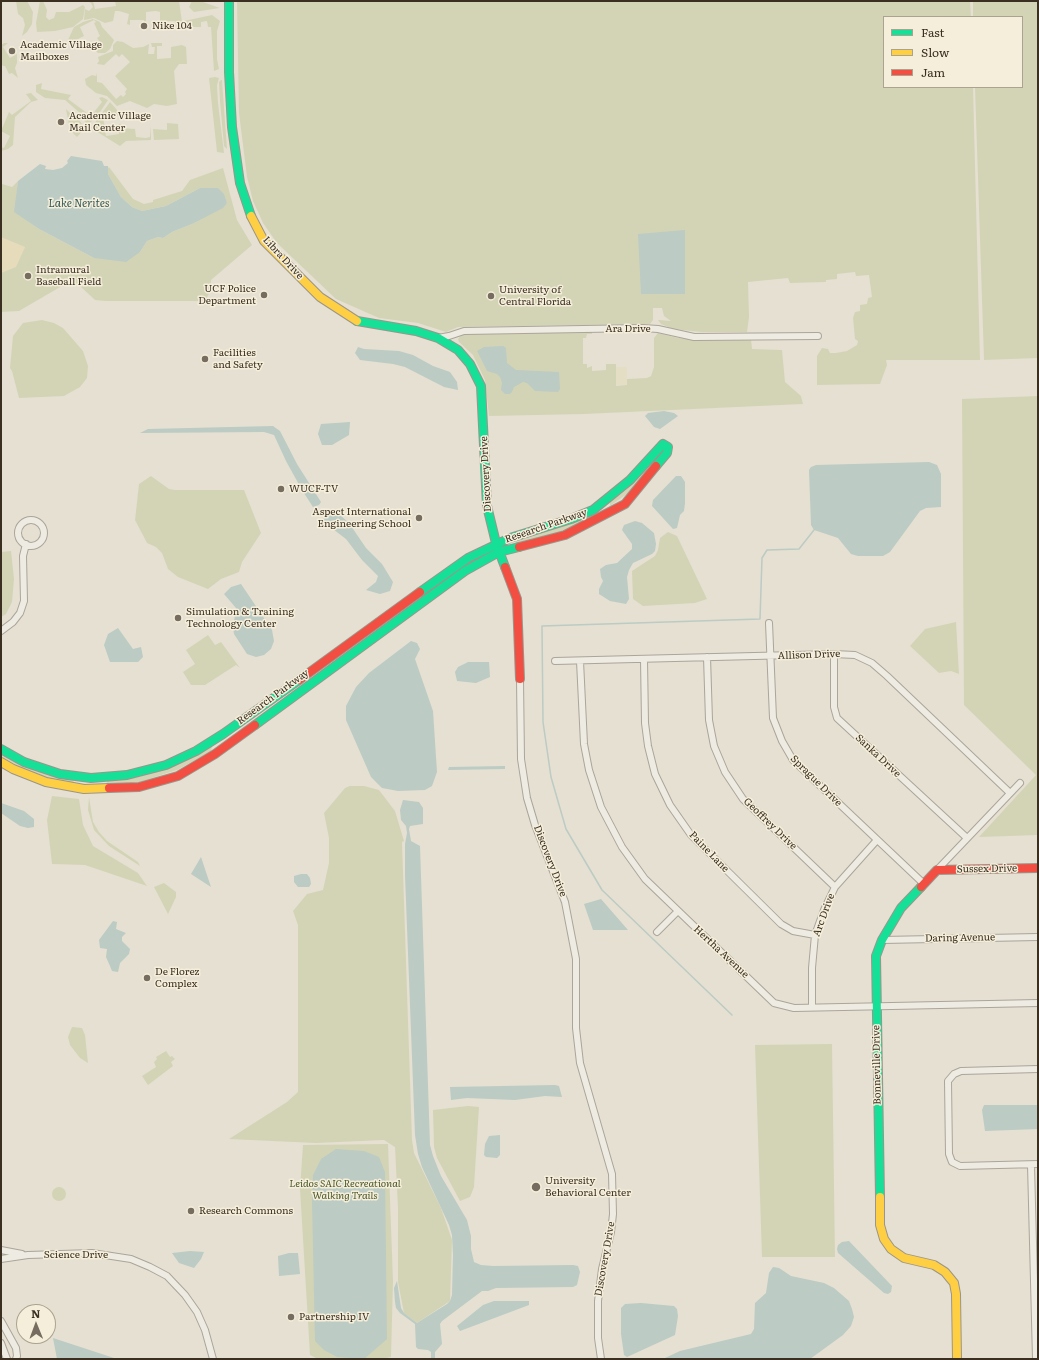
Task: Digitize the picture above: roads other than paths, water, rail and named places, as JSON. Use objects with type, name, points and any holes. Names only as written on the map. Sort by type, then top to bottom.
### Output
[{"type":"street","name":"Libra Drive","points":[[229,1],[229,72],[232,128],[240,183],[249,212],[264,241],[320,297],[346,315],[357,321],[416,331],[438,338],[458,350],[470,364],[481,386],[483,409]]},
{"type":"street","name":"Ara Drive","points":[[438,338],[464,331],[643,328],[658,329],[694,337],[818,336]]},
{"type":"street","name":"Discovery Drive","points":[[483,409],[487,506],[496,543],[517,599],[521,759],[527,798],[535,825],[566,902],[576,959],[576,1028],[580,1063],[592,1110],[612,1174],[613,1214],[611,1232],[602,1270],[598,1301],[598,1338],[601,1359]]},
{"type":"street","name":"Research Parkway","points":[[1,749],[24,762],[60,774],[91,778],[127,775],[166,765],[196,751],[223,734],[468,558],[496,543],[593,510],[630,480],[660,446],[663,444],[668,447],[667,453],[625,504],[565,535],[500,552],[465,571],[215,754],[178,776],[139,787],[84,789],[46,782],[13,769],[1,762]]},
{"type":"street","points":[[25,521],[36,521],[43,529],[43,537],[38,544],[26,544],[19,537],[19,528],[25,521]]},
{"type":"street","points":[[1,631],[13,622],[20,613],[24,601],[23,556],[26,544]]},
{"type":"street","name":"Sprague Drive","points":[[769,623],[773,718],[782,741],[793,760],[924,884]]},
{"type":"street","name":"Allison Drive","points":[[555,661],[834,654],[856,655],[872,663],[1010,793]]},
{"type":"street","name":"Sanka Drive","points":[[834,654],[834,707],[837,718],[967,838]]},
{"type":"street","name":"Geoffrey Drive","points":[[707,658],[708,720],[714,746],[725,772],[743,799],[835,887]]},
{"type":"street","name":"Paine Lane","points":[[644,659],[645,723],[648,746],[656,774],[670,806],[691,835],[781,924],[793,931],[815,935]]},
{"type":"street","name":"Hertha Avenue","points":[[580,661],[584,744],[589,770],[601,807],[622,847],[645,880],[774,1003],[794,1008],[1038,1003]]},
{"type":"street","points":[[84,789],[91,778]]},
{"type":"street","points":[[91,778],[94,789]]},
{"type":"street","name":"Bonneville Drive","points":[[957,1359],[956,1294],[954,1283],[944,1272],[934,1265],[904,1258],[891,1249],[884,1239],[880,1225],[876,956],[882,940],[901,908],[1020,782]]},
{"type":"street","name":"Arc Drive","points":[[812,1007],[812,968],[815,935],[824,910],[835,887],[877,840]]},
{"type":"street","name":"Sussex Drive","points":[[937,870],[1038,868]]},
{"type":"street","points":[[657,932],[677,912]]},
{"type":"street","name":"Daring Avenue","points":[[882,940],[1038,937]]},
{"type":"street","points":[[1036,1359],[1035,1165],[960,1166],[952,1162],[949,1154],[948,1081],[954,1074],[961,1071],[1038,1069]]},
{"type":"street","name":"Science Drive","points":[[1,1250],[28,1255]]},
{"type":"street","name":"Science Drive","points":[[1,1259],[28,1255],[92,1253],[123,1257],[150,1267],[167,1276],[197,1312],[205,1330],[213,1359]]},
{"type":"street","points":[[1,1321],[16,1348],[18,1356],[16,1359]]},
{"type":"street","points":[[1,1343],[7,1359]]},
{"type":"water","name":"Lake Nerites","points":[[71,156],[102,161],[104,166],[108,166],[108,174],[121,197],[132,207],[142,211],[166,206],[200,188],[218,188],[224,194],[227,203],[223,208],[192,224],[172,232],[163,238],[158,237],[147,241],[140,252],[126,262],[94,258],[39,229],[14,212],[18,181],[40,164],[46,166],[45,169],[53,170],[62,168],[68,163],[67,161]]},
{"type":"water","points":[[685,230],[685,294],[641,294],[638,234]]},
{"type":"water","points":[[503,346],[506,348],[507,363],[516,370],[559,372],[560,389],[558,392],[535,391],[527,383],[523,382],[514,387],[510,394],[505,394],[501,390],[502,383],[500,377],[497,374],[487,371],[477,351],[484,347]]},
{"type":"water","points":[[358,347],[364,349],[399,351],[413,355],[433,366],[450,372],[457,382],[458,390],[444,387],[405,367],[360,360],[355,353]]},
{"type":"water","points":[[664,411],[674,413],[678,416],[660,429],[654,427],[645,416],[648,413]]},
{"type":"water","points":[[350,422],[349,435],[332,445],[322,445],[318,434],[321,424]]},
{"type":"water","points":[[273,426],[280,431],[297,464],[321,502],[319,505],[313,507],[302,490],[274,435],[264,432],[140,433],[148,429]]},
{"type":"water","points":[[929,462],[937,465],[941,474],[941,507],[926,508],[920,511],[890,552],[883,556],[858,556],[851,554],[838,538],[814,530],[811,525],[809,470],[811,467],[816,465]]},
{"type":"water","points":[[676,476],[681,476],[685,482],[685,503],[684,511],[680,515],[677,528],[673,529],[652,506],[653,500]]},
{"type":"water","points":[[331,512],[339,514],[349,523],[366,548],[382,564],[393,582],[390,591],[380,594],[366,590],[376,582],[378,576],[362,560],[346,539],[325,523],[323,518]]},
{"type":"water","points":[[635,521],[642,523],[654,533],[656,544],[655,551],[633,563],[629,570],[627,577],[629,599],[626,604],[610,601],[599,594],[599,589],[603,581],[600,569],[606,565],[617,563],[632,549],[632,544],[622,530],[624,525]]},
{"type":"water","points":[[241,584],[272,630],[274,641],[271,649],[264,655],[256,657],[247,654],[234,634],[233,628],[236,608],[224,594],[231,587]]},
{"type":"water","points":[[118,628],[133,649],[141,647],[143,657],[138,662],[110,662],[104,645],[108,634]]},
{"type":"water","points":[[411,641],[417,643],[420,649],[415,659],[433,711],[437,772],[432,786],[425,790],[398,791],[382,788],[371,777],[346,720],[346,706],[356,687],[369,673]]},
{"type":"water","points":[[468,662],[489,662],[490,677],[476,683],[457,681],[455,672],[458,667]]},
{"type":"water","points":[[505,766],[505,769],[448,770],[449,767]]},
{"type":"water","points":[[403,800],[419,802],[423,808],[423,824],[410,826],[409,829],[411,841],[420,846],[430,1145],[433,1156],[441,1176],[467,1220],[471,1236],[471,1249],[474,1262],[481,1265],[493,1266],[573,1265],[578,1266],[580,1272],[577,1285],[573,1287],[496,1288],[488,1291],[482,1291],[442,1321],[440,1324],[442,1344],[435,1352],[435,1359],[431,1359],[431,1352],[428,1350],[418,1349],[416,1347],[415,1324],[400,1313],[396,1308],[394,1288],[397,1281],[401,1308],[404,1313],[417,1323],[447,1304],[452,1295],[452,1235],[449,1225],[422,1167],[415,1135],[405,875],[405,844],[407,833],[406,826],[401,820],[400,810]]},
{"type":"water","points":[[1,803],[24,811],[34,819],[34,827],[28,828],[20,826],[1,813]]},
{"type":"water","points":[[201,857],[211,887],[191,874]]},
{"type":"water","points":[[307,874],[310,878],[311,884],[309,887],[298,887],[294,882],[294,876]]},
{"type":"water","points":[[601,899],[628,930],[593,930],[584,904]]},
{"type":"water","points":[[113,921],[117,922],[116,929],[126,933],[122,937],[122,941],[130,949],[129,954],[120,963],[118,972],[112,971],[106,957],[107,949],[100,948],[99,940]]},
{"type":"water","points":[[559,1086],[562,1097],[545,1096],[515,1100],[467,1098],[451,1100],[450,1087]]},
{"type":"water","points":[[984,1105],[1038,1105],[1038,1129],[985,1131],[982,1110]]},
{"type":"water","points":[[500,1135],[500,1155],[497,1158],[486,1157],[484,1155],[485,1144],[489,1136]]},
{"type":"water","name":"Leidos SAIC Recreational Walking Trails","points":[[336,1149],[364,1151],[379,1157],[385,1172],[387,1339],[364,1359],[337,1357],[324,1350],[315,1341],[312,1202],[313,1175],[321,1159]]},
{"type":"water","points":[[849,1241],[892,1286],[891,1292],[888,1294],[884,1293],[838,1253],[838,1245],[842,1242]]},
{"type":"water","points":[[190,1251],[204,1252],[194,1268],[179,1263],[172,1253]]},
{"type":"water","points":[[289,1253],[298,1253],[300,1274],[279,1276],[278,1256]]},
{"type":"water","points":[[773,1267],[779,1268],[791,1276],[824,1283],[834,1288],[849,1301],[854,1317],[851,1326],[843,1335],[810,1359],[663,1359],[680,1351],[751,1334],[754,1329],[755,1303],[766,1293],[769,1273]]},
{"type":"water","points":[[494,1301],[529,1301],[529,1305],[460,1331],[457,1326],[483,1305]]},
{"type":"water","points":[[641,1303],[674,1306],[677,1309],[678,1316],[675,1335],[627,1357],[624,1355],[621,1334],[621,1308],[625,1304]]},
{"type":"water","points":[[56,1339],[117,1359],[57,1359],[54,1344],[56,1344]]},
{"type":"waterway","points":[[732,1015],[602,890],[566,829],[551,777],[543,722],[542,626],[760,619],[762,558],[767,550],[799,549],[814,530]]},
{"type":"place","name":"Nike 104","points":[[144,26]]},
{"type":"place","name":"Academic Village Mailboxes","points":[[12,51]]},
{"type":"place","name":"Academic Village Mail Center","points":[[61,122]]},
{"type":"place","name":"Intramural Baseball Field","points":[[28,276]]},
{"type":"place","name":"UCF Police Department","points":[[264,295]]},
{"type":"place","name":"University of Central Florida","points":[[491,296]]},
{"type":"place","name":"Facilities and Safety","points":[[205,359]]},
{"type":"place","name":"WUCF-TV","points":[[281,489]]},
{"type":"place","name":"Aspect International Engineering School","points":[[419,518]]},
{"type":"place","name":"Simulation & Training Technology Center","points":[[178,618]]},
{"type":"place","name":"De Florez Complex","points":[[147,978]]},
{"type":"place","name":"University Behavioral Center","points":[[536,1187]]},
{"type":"place","name":"Research Commons","points":[[191,1211]]},
{"type":"place","name":"Partnership IV","points":[[291,1317]]}]
